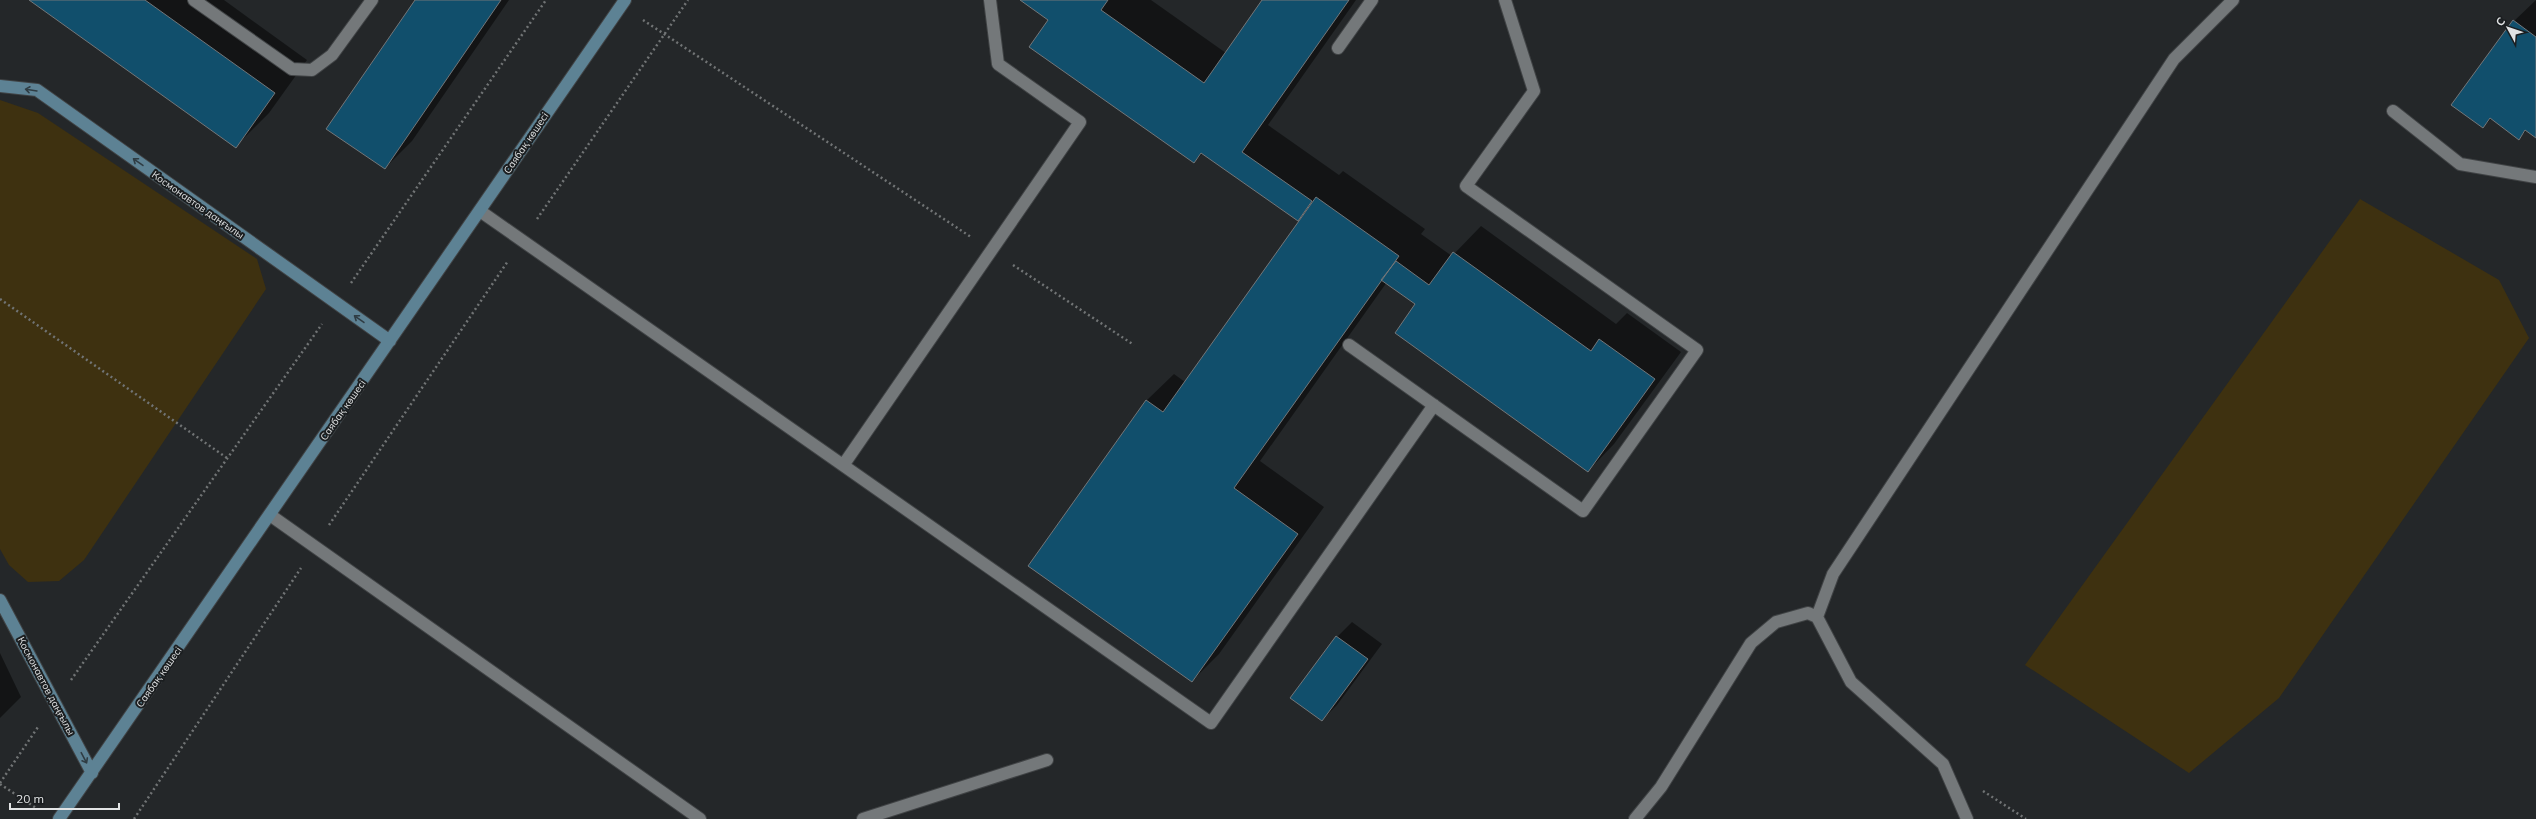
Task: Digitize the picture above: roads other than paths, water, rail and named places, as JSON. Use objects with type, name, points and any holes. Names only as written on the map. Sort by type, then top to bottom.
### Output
[{"type":"street","name":"Саябақ көшесі","points":[[59,819],[623,2]]},
{"type":"street","name":"Космонавтов даңғылы","points":[[0,86],[37,90],[390,341]]},
{"type":"street","name":"Космонавтов даңғылы","points":[[0,600],[92,773]]},
{"type":"lane","points":[[194,0],[292,69],[312,70],[332,56],[372,0]]},
{"type":"lane","points":[[844,464],[1080,122],[998,64],[990,0]]},
{"type":"lane","points":[[1338,48],[1372,0]]},
{"type":"lane","points":[[1349,345],[1583,511],[1697,350],[1466,186],[1534,91],[1505,0]]},
{"type":"lane","points":[[1817,617],[1833,574],[2174,59],[2233,0]]},
{"type":"lane","points":[[2393,111],[2460,164],[2536,177]]},
{"type":"lane","points":[[480,211],[844,464],[1210,723],[1434,405]]},
{"type":"lane","points":[[270,515],[700,819]]},
{"type":"lane","points":[[1635,819],[1661,787],[1751,643],[1776,622],[1808,613],[1817,617],[1851,682],[1943,764],[1967,819]]},
{"type":"lane","points":[[863,819],[1047,760]]}]
